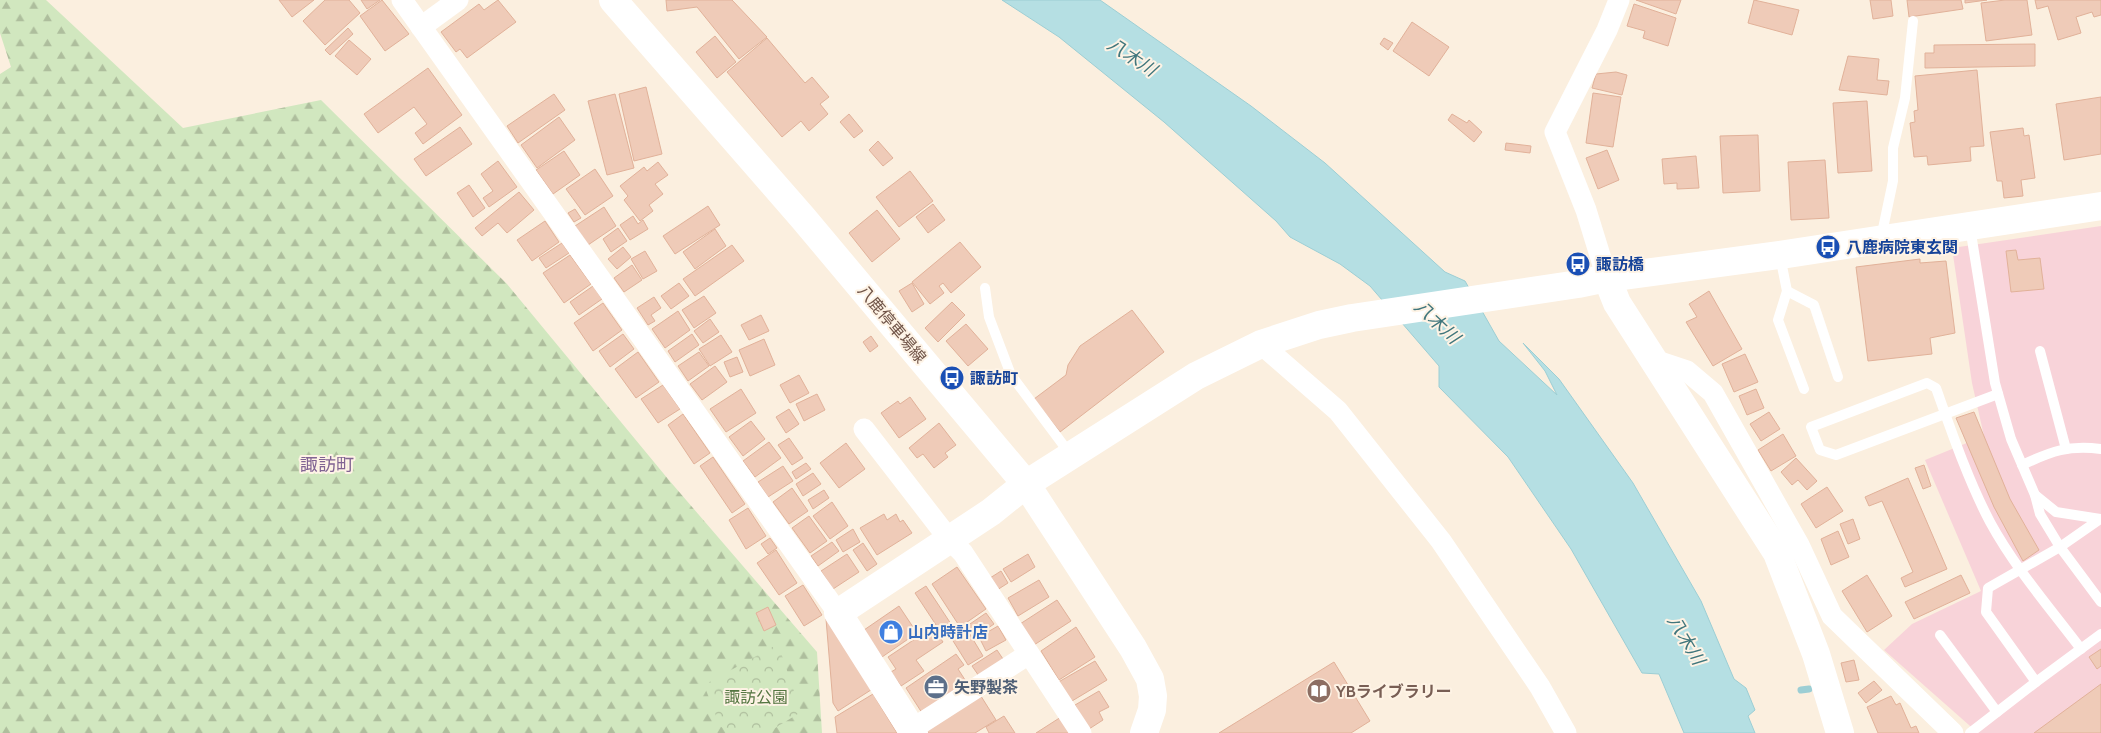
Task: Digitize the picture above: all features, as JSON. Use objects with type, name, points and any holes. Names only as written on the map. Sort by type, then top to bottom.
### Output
[{"type":"street","points":[[402,0],[838,613],[913,731],[1028,654]]},
{"type":"street","points":[[421,27],[458,0]]},
{"type":"street","name":"八鹿停車場線","points":[[612,0],[803,218],[1026,484],[1133,648],[1150,679],[1153,696],[1152,710],[1144,733]]},
{"type":"street","points":[[1620,0],[1607,30],[1555,132],[1586,210],[1607,278],[1617,303],[1777,553],[1816,654],[1840,733]]},
{"type":"street","points":[[838,613],[991,512],[1026,484],[1196,376],[1268,342],[1319,325],[1352,318],[1607,278],[1780,255],[2101,206]]},
{"type":"street","points":[[1268,342],[1338,411],[1442,541],[1540,687],[1566,733]]},
{"type":"street","points":[[1654,360],[1687,371],[1713,392],[1799,545],[1832,616],[1953,733]]},
{"type":"street","points":[[864,429],[949,539],[963,552],[1081,733]]},
{"type":"lane","points":[[1881,240],[1892,182],[1893,148],[1905,98],[1913,21]]},
{"type":"lane","points":[[1969,226],[1998,394],[2011,439],[2035,495],[2040,514],[2060,547],[2101,602]]},
{"type":"lane","points":[[1780,255],[1787,291],[1778,320],[1804,389]]},
{"type":"lane","points":[[985,288],[989,318],[1011,375],[1070,455]]},
{"type":"lane","points":[[1787,291],[1814,305],[1838,377]]},
{"type":"lane","points":[[2040,351],[2066,449]]},
{"type":"lane","points":[[1998,394],[1946,415],[1836,455],[1820,450],[1811,427],[1927,383],[1936,388],[1946,415],[1991,523],[2020,570],[2081,649]]},
{"type":"lane","points":[[2022,465],[2053,450],[2101,449]]},
{"type":"lane","points":[[2035,495],[2056,512],[2101,519]]},
{"type":"lane","points":[[2036,682],[1986,612],[1988,588],[2060,547],[2101,519]]},
{"type":"lane","points":[[1970,733],[2101,634]]},
{"type":"lane","points":[[1940,635],[1997,712]]},
{"type":"shaded area","points":[[2101,226],[2101,733],[1978,733],[1884,650],[1912,624],[1981,591],[1925,460],[1984,436],[1972,383],[1952,248]]},
{"type":"green space","points":[[0,0],[46,0],[183,128],[321,100],[507,284],[668,479],[817,652],[822,733],[0,733],[0,74],[11,67],[0,33]]},
{"type":"green space","name":"諏訪公園","points":[[778,644],[801,712],[767,733],[731,733],[720,726],[704,685]]},
{"type":"water","name":"八木川","points":[[1002,0],[1100,0],[1251,106],[1325,163],[1445,272],[1465,281],[1499,341],[1557,395],[1545,371],[1523,343],[1559,379],[1633,483],[1701,601],[1734,679],[1746,688],[1755,710],[1748,716],[1755,733],[1684,733],[1659,674],[1642,673],[1571,549],[1508,457],[1439,387],[1439,366],[1370,286],[1340,264],[1290,237],[1276,221],[1164,122],[1059,37]]},
{"type":"building","points":[[279,0],[314,0],[292,17]]},
{"type":"building","points":[[325,0],[349,0],[360,13],[325,45],[303,21]]},
{"type":"building","points":[[361,0],[380,0],[367,9]]},
{"type":"building","points":[[382,0],[409,34],[385,51],[360,16]]},
{"type":"building","points":[[498,0],[516,22],[467,58],[460,49],[456,52],[441,32],[479,4],[484,10]]},
{"type":"building","points":[[666,0],[732,0],[767,37],[739,59],[697,7],[667,11]]},
{"type":"building","points":[[1636,0],[1681,0],[1676,14]]},
{"type":"building","points":[[1754,0],[1799,10],[1792,35],[1748,23]]},
{"type":"building","points":[[1870,0],[1891,0],[1893,16],[1873,19]]},
{"type":"building","points":[[1907,0],[1961,0],[1963,9],[1909,17]]},
{"type":"building","points":[[1965,0],[1987,0],[1965,3]]},
{"type":"building","points":[[2027,0],[2032,35],[1986,41],[1981,3]]},
{"type":"building","points":[[2035,0],[2101,0],[2101,15],[2094,17],[2092,12],[2076,17],[2081,33],[2058,40],[2048,6],[2037,9]]},
{"type":"building","points":[[1634,4],[1676,18],[1668,46],[1643,38],[1645,31],[1627,26]]},
{"type":"building","points":[[1412,22],[1449,47],[1429,76],[1393,51]]},
{"type":"building","points":[[348,28],[353,34],[330,55],[325,50]]},
{"type":"building","points":[[715,36],[736,62],[717,78],[696,52]]},
{"type":"building","points":[[767,38],[805,83],[812,77],[829,97],[820,104],[828,114],[809,131],[801,121],[782,137],[727,72]]},
{"type":"building","points":[[1384,38],[1393,43],[1388,50],[1380,44]]},
{"type":"building","points":[[349,40],[371,59],[357,75],[335,56]]},
{"type":"building","points":[[2035,44],[2035,66],[1925,68],[1925,53],[1934,53],[1934,45]]},
{"type":"building","points":[[1848,56],[1879,59],[1877,80],[1889,81],[1887,95],[1839,90]]},
{"type":"building","points":[[428,68],[462,115],[423,144],[415,133],[427,124],[414,107],[378,133],[364,114]]},
{"type":"building","points":[[1977,70],[1984,146],[1970,147],[1971,161],[1928,165],[1927,156],[1914,157],[1910,123],[1915,122],[1914,111],[1918,110],[1915,76]]},
{"type":"building","points":[[1616,72],[1627,75],[1622,95],[1592,88],[1596,74]]},
{"type":"building","points":[[646,87],[662,154],[634,161],[619,94]]},
{"type":"building","points":[[1593,93],[1621,97],[1613,147],[1586,143]]},
{"type":"building","points":[[554,94],[565,110],[518,143],[507,126]]},
{"type":"building","points":[[615,94],[634,168],[607,175],[588,101]]},
{"type":"building","points":[[2101,97],[2101,154],[2064,160],[2056,104]]},
{"type":"building","points":[[1867,101],[1872,171],[1838,173],[1833,103]]},
{"type":"building","points":[[849,114],[863,131],[854,138],[840,122]]},
{"type":"building","points":[[1452,114],[1467,123],[1469,120],[1482,132],[1474,142],[1448,120]]},
{"type":"building","points":[[559,117],[575,140],[537,168],[521,145]]},
{"type":"building","points":[[460,127],[472,144],[426,176],[414,159]]},
{"type":"building","points":[[2023,128],[2024,136],[2029,135],[2035,178],[2021,180],[2023,196],[2004,198],[2002,181],[1997,181],[1990,132]]},
{"type":"building","points":[[1758,135],[1760,191],[1723,193],[1720,136]]},
{"type":"building","points":[[878,141],[893,158],[883,166],[869,150]]},
{"type":"building","points":[[1506,143],[1531,146],[1530,153],[1505,150]]},
{"type":"building","points":[[1607,150],[1619,180],[1598,189],[1586,158]]},
{"type":"building","points":[[564,151],[580,175],[553,194],[536,170]]},
{"type":"building","points":[[1696,156],[1699,188],[1677,189],[1677,183],[1664,184],[1662,159]]},
{"type":"building","points":[[1825,160],[1829,218],[1791,220],[1788,162]]},
{"type":"building","points":[[498,161],[517,187],[489,207],[483,198],[493,191],[481,174]]},
{"type":"building","points":[[658,162],[668,175],[655,184],[663,194],[649,205],[653,211],[640,221],[624,200],[628,196],[620,186],[644,167],[647,171]]},
{"type":"building","points":[[595,169],[613,196],[585,215],[566,189]]},
{"type":"building","points":[[910,171],[933,201],[899,227],[876,197]]},
{"type":"building","points":[[469,185],[485,208],[473,217],[457,193]]},
{"type":"building","points":[[519,192],[534,210],[507,233],[498,223],[482,236],[475,228]]},
{"type":"building","points":[[933,204],[945,220],[928,233],[916,217]]},
{"type":"building","points":[[708,206],[720,225],[675,254],[663,236]]},
{"type":"building","points":[[604,207],[616,226],[588,245],[575,226]]},
{"type":"building","points":[[575,209],[581,218],[574,222],[568,213]]},
{"type":"building","points":[[877,210],[900,239],[872,262],[849,233]]},
{"type":"building","points":[[633,216],[638,224],[643,220],[648,229],[630,240],[620,225]]},
{"type":"building","points":[[545,221],[559,242],[532,261],[517,240]]},
{"type":"building","points":[[618,228],[627,241],[611,252],[603,239]]},
{"type":"building","points":[[715,229],[726,246],[695,269],[683,252]]},
{"type":"building","points":[[960,242],[981,267],[951,293],[943,283],[939,286],[944,293],[930,304],[912,282]]},
{"type":"building","points":[[562,243],[569,253],[546,268],[539,258]]},
{"type":"building","points":[[732,245],[744,261],[695,296],[683,279]]},
{"type":"building","points":[[623,247],[631,257],[617,269],[608,259]]},
{"type":"building","points":[[2016,250],[2018,260],[2040,258],[2044,289],[2011,292],[2006,251]]},
{"type":"building","points":[[645,251],[657,271],[643,279],[631,259]]},
{"type":"building","points":[[570,255],[591,284],[564,303],[543,273]]},
{"type":"building","points":[[1920,259],[1920,263],[1946,261],[1955,333],[1930,338],[1932,354],[1868,361],[1856,267]]},
{"type":"building","points":[[632,265],[642,280],[624,292],[614,278]]},
{"type":"building","points":[[679,283],[689,296],[671,309],[661,296]]},
{"type":"building","points":[[912,283],[924,304],[912,312],[899,291]]},
{"type":"building","points":[[593,286],[602,299],[579,315],[570,302]]},
{"type":"building","points":[[1709,291],[1742,349],[1713,366],[1686,322],[1697,317],[1689,304]]},
{"type":"building","points":[[704,296],[716,313],[694,328],[682,310]]},
{"type":"building","points":[[654,297],[661,308],[651,315],[655,321],[648,325],[637,308]]},
{"type":"building","points":[[952,302],[965,315],[938,342],[925,328]]},
{"type":"building","points":[[603,303],[622,330],[593,351],[574,323]]},
{"type":"building","points":[[1132,310],[1164,352],[1060,432],[1034,399],[1066,375],[1068,365],[1080,346]]},
{"type":"building","points":[[678,311],[690,330],[665,348],[652,329]]},
{"type":"building","points":[[761,315],[769,331],[749,340],[741,325]]},
{"type":"building","points":[[710,319],[719,332],[703,343],[694,331]]},
{"type":"building","points":[[966,324],[988,349],[968,366],[946,341]]},
{"type":"building","points":[[623,334],[634,349],[610,367],[599,351]]},
{"type":"building","points":[[692,334],[699,345],[675,362],[668,351]]},
{"type":"building","points":[[721,335],[732,352],[710,366],[699,349]]},
{"type":"building","points":[[871,336],[878,346],[870,352],[863,342]]},
{"type":"building","points":[[764,339],[775,365],[750,376],[739,350]]},
{"type":"building","points":[[638,352],[659,382],[636,398],[615,369]]},
{"type":"building","points":[[699,352],[709,366],[688,381],[678,366]]},
{"type":"building","points":[[1745,354],[1758,382],[1734,392],[1722,364]]},
{"type":"building","points":[[737,357],[743,372],[730,377],[724,362]]},
{"type":"building","points":[[715,366],[727,382],[702,400],[690,384]]},
{"type":"building","points":[[799,375],[809,393],[790,403],[780,385]]},
{"type":"building","points":[[663,385],[680,409],[658,423],[641,399]]},
{"type":"building","points":[[741,389],[756,413],[726,432],[710,409]]},
{"type":"building","points":[[1756,389],[1764,408],[1747,415],[1739,396]]},
{"type":"building","points":[[817,394],[825,410],[804,421],[796,404]]},
{"type":"building","points":[[910,397],[926,419],[899,438],[881,413],[898,401],[900,404]]},
{"type":"building","points":[[789,409],[799,424],[786,433],[776,417]]},
{"type":"building","points":[[1769,412],[1780,429],[1761,441],[1750,424]]},
{"type":"building","points":[[1974,412],[2010,499],[2039,550],[2023,561],[1994,507],[1956,418]]},
{"type":"building","points":[[683,414],[710,453],[694,464],[668,425]]},
{"type":"building","points":[[751,421],[765,439],[743,456],[729,437]]},
{"type":"building","points":[[939,423],[956,445],[945,453],[948,457],[934,468],[923,454],[917,458],[909,448]]},
{"type":"building","points":[[1783,434],[1796,456],[1771,471],[1758,450]]},
{"type":"building","points":[[789,438],[803,458],[792,465],[778,445]]},
{"type":"building","points":[[769,442],[781,458],[755,477],[743,461]]},
{"type":"building","points":[[846,443],[865,469],[839,488],[820,463]]},
{"type":"building","points":[[713,457],[745,504],[732,513],[700,466]]},
{"type":"building","points":[[1796,458],[1817,481],[1807,490],[1798,480],[1792,485],[1781,472]]},
{"type":"building","points":[[806,463],[811,469],[796,479],[792,472]]},
{"type":"building","points":[[1924,465],[1931,486],[1923,489],[1915,468]]},
{"type":"building","points":[[783,466],[793,481],[768,497],[758,482]]},
{"type":"building","points":[[813,473],[821,484],[803,496],[796,484]]},
{"type":"building","points":[[1908,478],[1947,569],[1905,587],[1901,578],[1913,572],[1882,501],[1869,506],[1865,497]]},
{"type":"building","points":[[1827,487],[1843,511],[1816,528],[1801,504]]},
{"type":"building","points":[[792,488],[808,511],[789,524],[773,502]]},
{"type":"building","points":[[824,490],[829,498],[813,509],[808,500]]},
{"type":"building","points":[[832,502],[848,526],[830,539],[813,516]]},
{"type":"building","points":[[748,508],[766,536],[746,549],[729,520]]},
{"type":"building","points":[[884,514],[887,520],[896,514],[900,522],[903,520],[912,533],[877,555],[860,528]]},
{"type":"building","points":[[809,516],[827,541],[810,553],[792,528]]},
{"type":"building","points":[[1853,519],[1860,539],[1848,544],[1840,524]]},
{"type":"building","points":[[853,529],[860,542],[843,552],[836,540]]},
{"type":"building","points":[[1838,531],[1849,557],[1831,565],[1821,539]]},
{"type":"building","points":[[770,538],[777,548],[768,554],[761,544]]},
{"type":"building","points":[[832,542],[839,551],[818,566],[811,556]]},
{"type":"building","points":[[863,543],[877,564],[867,571],[853,550]]},
{"type":"building","points":[[776,550],[797,583],[779,595],[757,563]]},
{"type":"building","points":[[847,554],[859,572],[833,589],[821,571]]},
{"type":"building","points":[[1028,554],[1035,567],[1011,582],[1003,569]]},
{"type":"building","points":[[957,567],[986,609],[960,627],[932,584]]},
{"type":"building","points":[[1001,571],[1008,583],[997,590],[990,578]]},
{"type":"building","points":[[1867,575],[1892,616],[1867,632],[1842,591]]},
{"type":"building","points":[[1961,575],[1970,593],[1914,619],[1905,602]]},
{"type":"building","points":[[1039,580],[1049,597],[1018,616],[1008,598]]},
{"type":"building","points":[[803,585],[822,615],[804,626],[785,596]]},
{"type":"building","points":[[926,586],[955,630],[944,637],[915,593]]},
{"type":"building","points":[[1057,600],[1071,621],[1034,645],[1020,624]]},
{"type":"building","name":"山内時計店","points":[[899,606],[917,633],[882,657],[864,630]]},
{"type":"building","points":[[768,607],[776,625],[764,631],[756,613]]},
{"type":"building","points":[[986,613],[994,624],[975,637],[967,626]]},
{"type":"building","points":[[829,618],[874,688],[838,711],[833,703],[826,619]]},
{"type":"building","points":[[965,626],[983,656],[968,665],[950,636]]},
{"type":"building","points":[[998,626],[1006,640],[986,651],[979,637]]},
{"type":"building","points":[[933,627],[943,642],[916,660],[924,671],[901,686],[891,672],[896,669],[888,657]]},
{"type":"building","points":[[1076,627],[1095,657],[1059,680],[1041,651]]},
{"type":"building","points":[[2101,649],[2101,666],[2097,669],[2089,657]]},
{"type":"building","points":[[997,650],[1005,662],[981,679],[972,666]]},
{"type":"building","points":[[956,654],[964,665],[958,669],[969,686],[924,716],[906,688]]},
{"type":"building","points":[[1854,660],[1859,680],[1846,682],[1841,663]]},
{"type":"building","points":[[1095,661],[1107,680],[1067,704],[1055,684]]},
{"type":"building","name":"YBライブラリー","points":[[1334,662],[1370,721],[1351,733],[1219,733]]},
{"type":"building","points":[[1874,681],[1882,690],[1866,703],[1858,693]]},
{"type":"building","points":[[2101,684],[2101,733],[2034,733]]},
{"type":"building","points":[[1099,691],[1109,707],[1099,712],[1103,720],[1089,729],[1075,705]]},
{"type":"building","points":[[979,693],[996,720],[975,733],[928,733],[925,727]]},
{"type":"building","points":[[873,694],[897,733],[837,733],[835,717]]},
{"type":"building","points":[[1891,696],[1896,705],[1900,703],[1911,728],[1916,726],[1919,733],[1878,733],[1867,707]]},
{"type":"building","points":[[1004,716],[1015,733],[989,733],[986,727]]},
{"type":"building","points":[[1061,717],[1072,733],[1036,733]]},
{"type":"waterway","points":[[1801,690],[1809,689]]},
{"type":"place","name":"八鹿病院東玄関","points":[[1828,247]]},
{"type":"place","name":"諏訪橋","points":[[1578,264]]},
{"type":"place","name":"諏訪町","points":[[952,378]]},
{"type":"place","name":"山内時計店","points":[[891,632]]},
{"type":"place","name":"矢野製茶","points":[[936,687]]},
{"type":"place","name":"YBライブラリー","points":[[1319,691]]},
{"type":"district","name":"諏訪町","points":[[327,465]]}]
